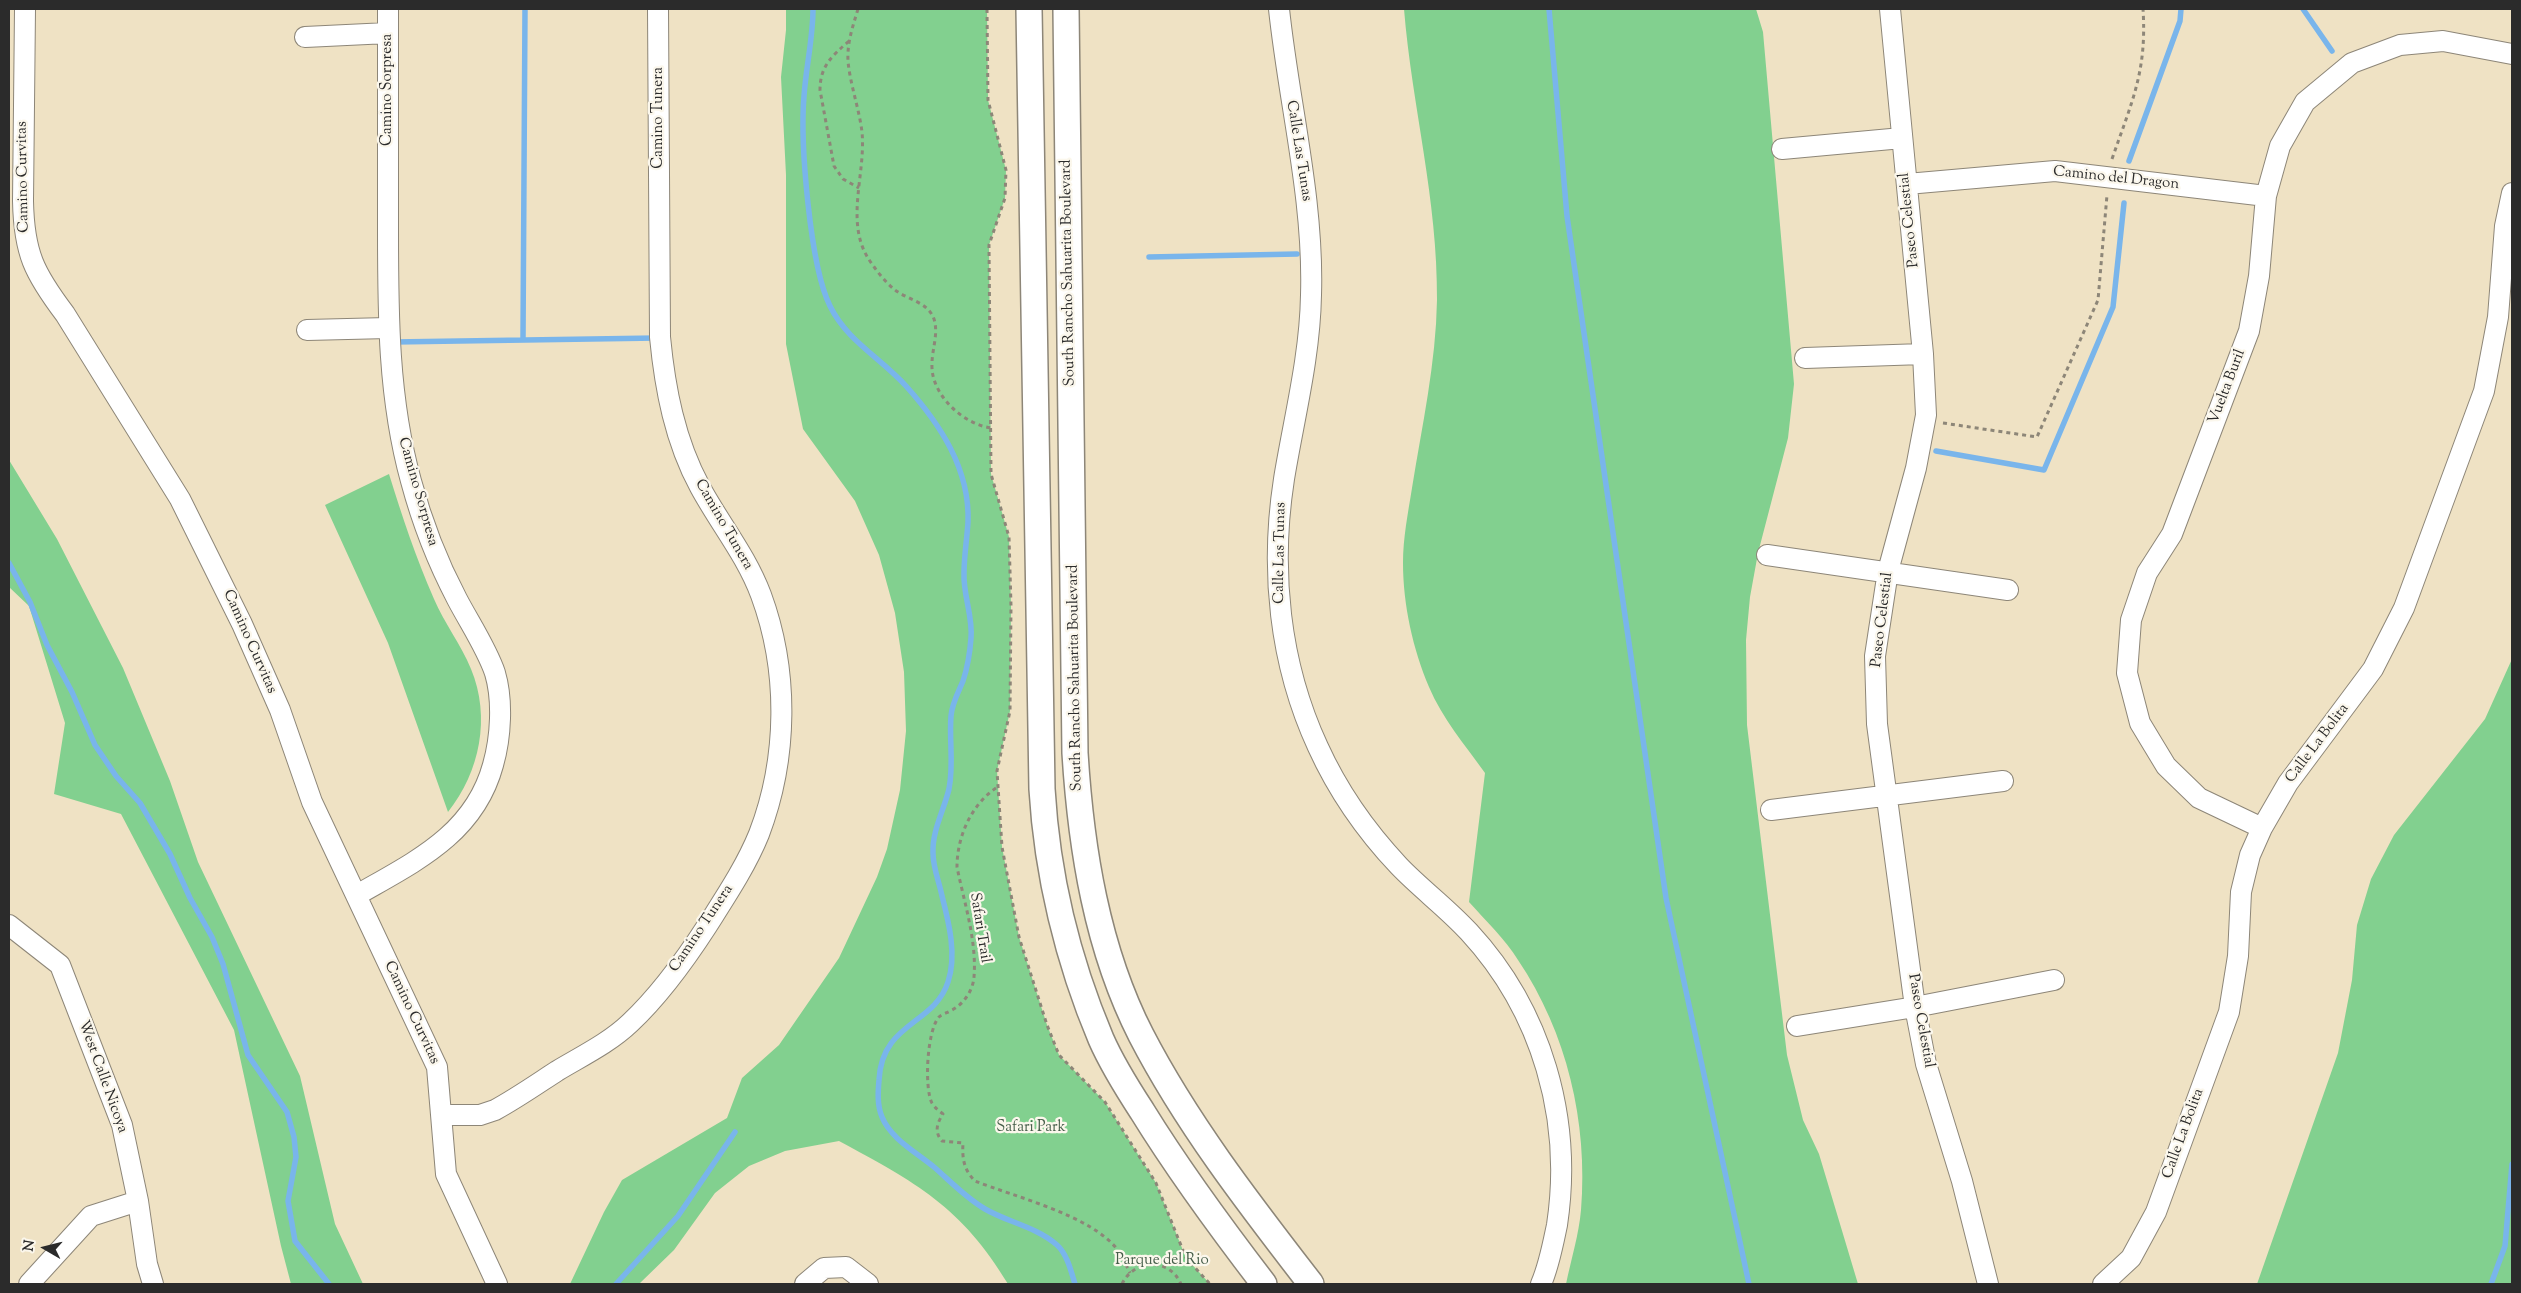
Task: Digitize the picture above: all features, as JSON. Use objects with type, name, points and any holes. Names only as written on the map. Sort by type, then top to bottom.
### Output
[{"type":"street","name":"Camino Curvitas","points":[[25,9],[22,201],[28,252],[46,288],[65,314],[152,451],[207,551],[242,624],[280,710],[312,802],[437,1067],[446,1174],[497,1284]]},
{"type":"street","name":"Camino Sorpresa","points":[[357,895],[429,853],[456,832],[472,811],[487,784],[494,764],[499,713],[495,673],[429,540],[410,480],[396,419],[388,328],[388,9]]},
{"type":"street","name":"Camino Tunera","points":[[441,1116],[480,1115],[495,1110],[608,1040],[640,1012],[695,944],[744,865],[764,819],[776,772],[781,741],[779,673],[761,597],[750,568],[700,488],[685,456],[676,429],[663,366],[660,338],[658,9]]},
{"type":"street","points":[[1029,9],[1042,789],[1044,828],[1056,897],[1078,975],[1101,1039],[1126,1086],[1162,1143],[1264,1284]]},
{"type":"street","name":"South Rancho Sahuarita Boulevard","points":[[1066,9],[1075,753],[1078,796],[1088,866],[1109,952],[1141,1034],[1187,1114],[1311,1284]]},
{"type":"street","name":"Calle Las Tunas","points":[[1278,9],[1305,188],[1311,250],[1310,329],[1284,481],[1279,526],[1280,611],[1292,678],[1318,748],[1357,815],[1401,868],[1470,933],[1516,998],[1536,1034],[1549,1075],[1557,1113],[1561,1154],[1561,1198],[1554,1238],[1541,1284]]},
{"type":"street","name":"Paseo Celestial","points":[[1890,9],[1923,354],[1925,420],[1916,468],[1888,571],[1876,656],[1877,724],[1915,1007],[1926,1064],[1962,1181],[1988,1284]]},
{"type":"street","points":[[305,37],[388,33]]},
{"type":"street","name":"Vuelta Buril","points":[[2262,828],[2199,798],[2166,766],[2140,723],[2127,673],[2131,620],[2147,572],[2172,534],[2249,331],[2259,276],[2266,196],[2280,146],[2305,102],[2352,63],[2400,45],[2443,41],[2512,54]]},
{"type":"street","points":[[1782,149],[1902,138]]},
{"type":"street","name":"Camino del Dragon","points":[[1907,184],[2055,171],[2266,196]]},
{"type":"street","name":"Calle La Bolita","points":[[2103,1284],[2131,1258],[2156,1212],[2229,1012],[2238,956],[2240,892],[2250,855],[2262,828],[2288,783],[2373,669],[2404,608],[2484,391],[2498,317],[2505,226],[2512,193]]},
{"type":"street","points":[[308,330],[388,328]]},
{"type":"street","points":[[1806,358],[1923,354]]},
{"type":"street","points":[[1768,554],[2008,590]]},
{"type":"street","points":[[1771,810],[2003,781]]},
{"type":"street","name":"West Calle Nicoya","points":[[9,925],[60,965],[122,1125],[138,1201],[147,1264],[153,1284]]},
{"type":"street","points":[[1797,1026],[1915,1007],[2054,980]]},
{"type":"street","points":[[29,1284],[91,1216],[138,1201]]},
{"type":"street","points":[[805,1284],[824,1268],[846,1268],[868,1284]]},
{"type":"path","points":[[858,9],[849,41],[848,61],[862,139],[858,234],[868,258],[888,283],[896,291],[926,307],[934,319],[936,337],[932,369],[935,382],[954,410],[973,422],[992,428]]},
{"type":"path","points":[[1925,420],[2037,437],[2098,300],[2109,178],[2112,160],[2136,94],[2142,65],[2145,38],[2143,9]]},
{"type":"path","points":[[849,41],[828,59],[823,67],[820,78],[820,90],[834,166],[843,179],[859,188]]},
{"type":"path","name":"Safari Trail","points":[[997,788],[985,797],[971,817],[957,856],[957,868],[972,944],[974,976],[972,988],[967,996],[952,1010],[940,1016],[932,1032],[928,1070],[930,1095],[932,1103],[943,1114],[937,1126],[937,1132],[942,1141],[963,1143],[964,1165],[968,1174],[976,1181],[1032,1201],[1086,1226],[1117,1249],[1130,1272]]},
{"type":"path","points":[[1122,1284],[1130,1272],[1146,1264],[1157,1264],[1175,1274],[1182,1284]]},
{"type":"green space","points":[[786,9],[987,9],[988,100],[1006,170],[1005,198],[989,245],[991,474],[1009,537],[1011,606],[1010,711],[997,771],[1002,847],[1019,937],[1047,1025],[1059,1055],[1105,1102],[1156,1183],[1186,1258],[1210,1284],[1008,1284],[991,1257],[973,1235],[935,1199],[891,1170],[839,1141],[785,1151],[749,1166],[715,1193],[674,1250],[639,1284],[570,1284],[604,1212],[622,1180],[727,1118],[742,1078],[779,1045],[839,958],[877,877],[887,849],[900,790],[906,731],[904,672],[895,613],[879,555],[855,501],[803,429],[786,344],[786,175],[781,77],[786,30]]},
{"type":"green space","points":[[1404,9],[1756,9],[1763,32],[1794,384],[1788,438],[1758,553],[1750,597],[1746,640],[1747,725],[1787,1055],[1803,1120],[1819,1154],[1858,1284],[1566,1284],[1580,1219],[1582,1177],[1577,1111],[1570,1079],[1550,1017],[1535,988],[1507,945],[1469,902],[1485,773],[1447,720],[1434,698],[1418,658],[1407,611],[1403,579],[1405,535],[1431,371],[1437,300],[1436,263],[1429,190]]},
{"type":"green space","points":[[9,460],[57,539],[123,668],[170,781],[198,862],[300,1076],[335,1224],[363,1284],[291,1284],[234,1030],[121,814],[54,794],[65,723],[29,606],[9,587]]},
{"type":"green space","points":[[389,474],[427,584],[471,669],[477,687],[481,725],[475,762],[468,780],[448,812],[388,643],[325,505]]},
{"type":"green space","points":[[2512,659],[2512,1284],[2257,1284],[2338,1053],[2352,980],[2357,925],[2371,879],[2394,835],[2485,719]]},
{"type":"waterway","points":[[523,339],[525,9]]},
{"type":"waterway","points":[[813,9],[804,96],[805,173],[812,234],[823,287],[837,318],[855,339],[906,386],[941,432],[958,466],[967,502],[968,522],[964,581],[971,622],[971,643],[963,681],[952,711],[949,789],[936,829],[933,845],[934,864],[951,939],[951,972],[941,996],[932,1007],[898,1035],[889,1046],[882,1061],[878,1094],[879,1108],[891,1132],[971,1200],[994,1214],[1031,1229],[1057,1245],[1066,1258],[1075,1284]]},
{"type":"waterway","points":[[1549,9],[1567,216],[1666,898],[1749,1284]]},
{"type":"waterway","points":[[2129,161],[2180,21],[2181,9]]},
{"type":"waterway","points":[[2303,9],[2332,51]]},
{"type":"waterway","points":[[1936,451],[2044,470],[2113,307],[2124,203]]},
{"type":"waterway","points":[[1149,257],[1297,254]]},
{"type":"waterway","points":[[394,342],[657,338]]},
{"type":"waterway","points":[[9,563],[30,602],[47,645],[72,692],[95,745],[116,776],[140,803],[170,854],[190,898],[212,937],[223,964],[248,1055],[287,1112],[294,1137],[296,1157],[288,1201],[295,1241],[329,1284]]},
{"type":"waterway","points":[[616,1284],[678,1216],[735,1132]]},
{"type":"waterway","points":[[2491,1284],[2505,1246],[2512,1164]]},
{"type":"park label","name":"Safari Park","points":[[1031,1128]]},
{"type":"park label","name":"Parque del Rio","points":[[1162,1261]]}]
